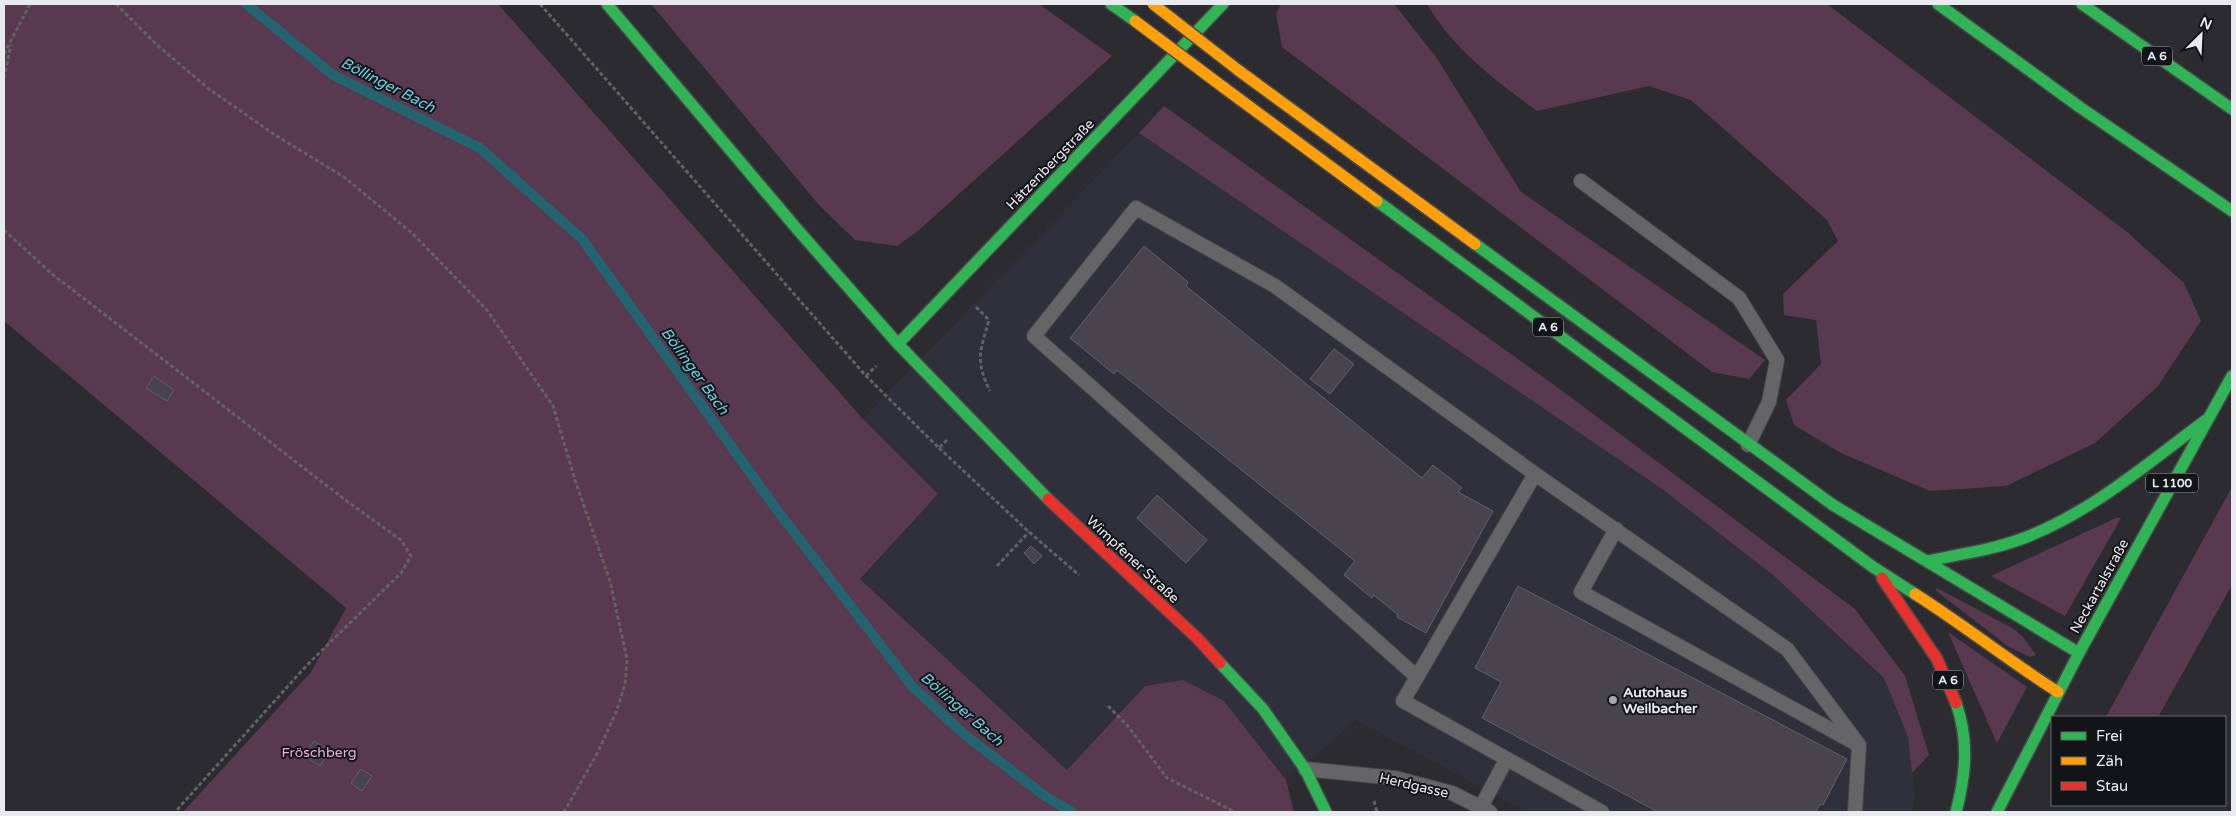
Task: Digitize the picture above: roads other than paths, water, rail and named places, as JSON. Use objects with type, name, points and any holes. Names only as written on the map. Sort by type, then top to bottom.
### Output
[{"type":"main road","name":"Wimpfener Straße","points":[[607,4],[797,230],[898,344],[1050,502],[1226,668],[1263,709],[1304,769],[1326,812]]},
{"type":"main road","name":"A 6","points":[[1111,4],[1873,567],[1938,658],[1956,696],[1963,719],[1965,773],[1956,812]]},
{"type":"main road","points":[[1152,4],[1238,70],[1748,445],[1834,505],[2079,653]]},
{"type":"main road","name":"Hätzenbergstraße","points":[[898,344],[1223,4]]},
{"type":"main road","points":[[1938,4],[2081,108],[2232,211]]},
{"type":"main road","name":"A 6","points":[[2082,4],[2232,108]]},
{"type":"main road","name":"Neckartalstraße","points":[[1996,812],[2079,653],[2232,376]]},
{"type":"main road","points":[[1927,561],[2022,539],[2056,523],[2124,481],[2206,420]]},
{"type":"main road","points":[[1873,567],[1952,617],[2012,663],[2058,692]]},
{"type":"lane","points":[[1580,181],[1739,298],[1751,316],[1777,360],[1769,402],[1748,445]]},
{"type":"lane","points":[[1416,676],[1034,336],[1136,208],[1274,286],[1535,474],[1787,649],[1859,745],[1855,812]]},
{"type":"lane","points":[[1535,474],[1403,701],[1602,812]]},
{"type":"lane","points":[[1616,529],[1581,592],[1859,745]]},
{"type":"lane","points":[[1485,810],[1506,760]]},
{"type":"lane","name":"Herdgasse","points":[[1304,769],[1395,778],[1452,793],[1485,810]]},
{"type":"waterway","name":"Böllinger Bach","points":[[246,4],[333,75],[480,148],[582,239],[777,510],[912,686],[965,735],[1045,796],[1072,812]]},
{"type":"place","name":"Autohaus Weilbacher","points":[[1613,700]]},
{"type":"park label","name":"Fröschberg","points":[[319,752]]}]
